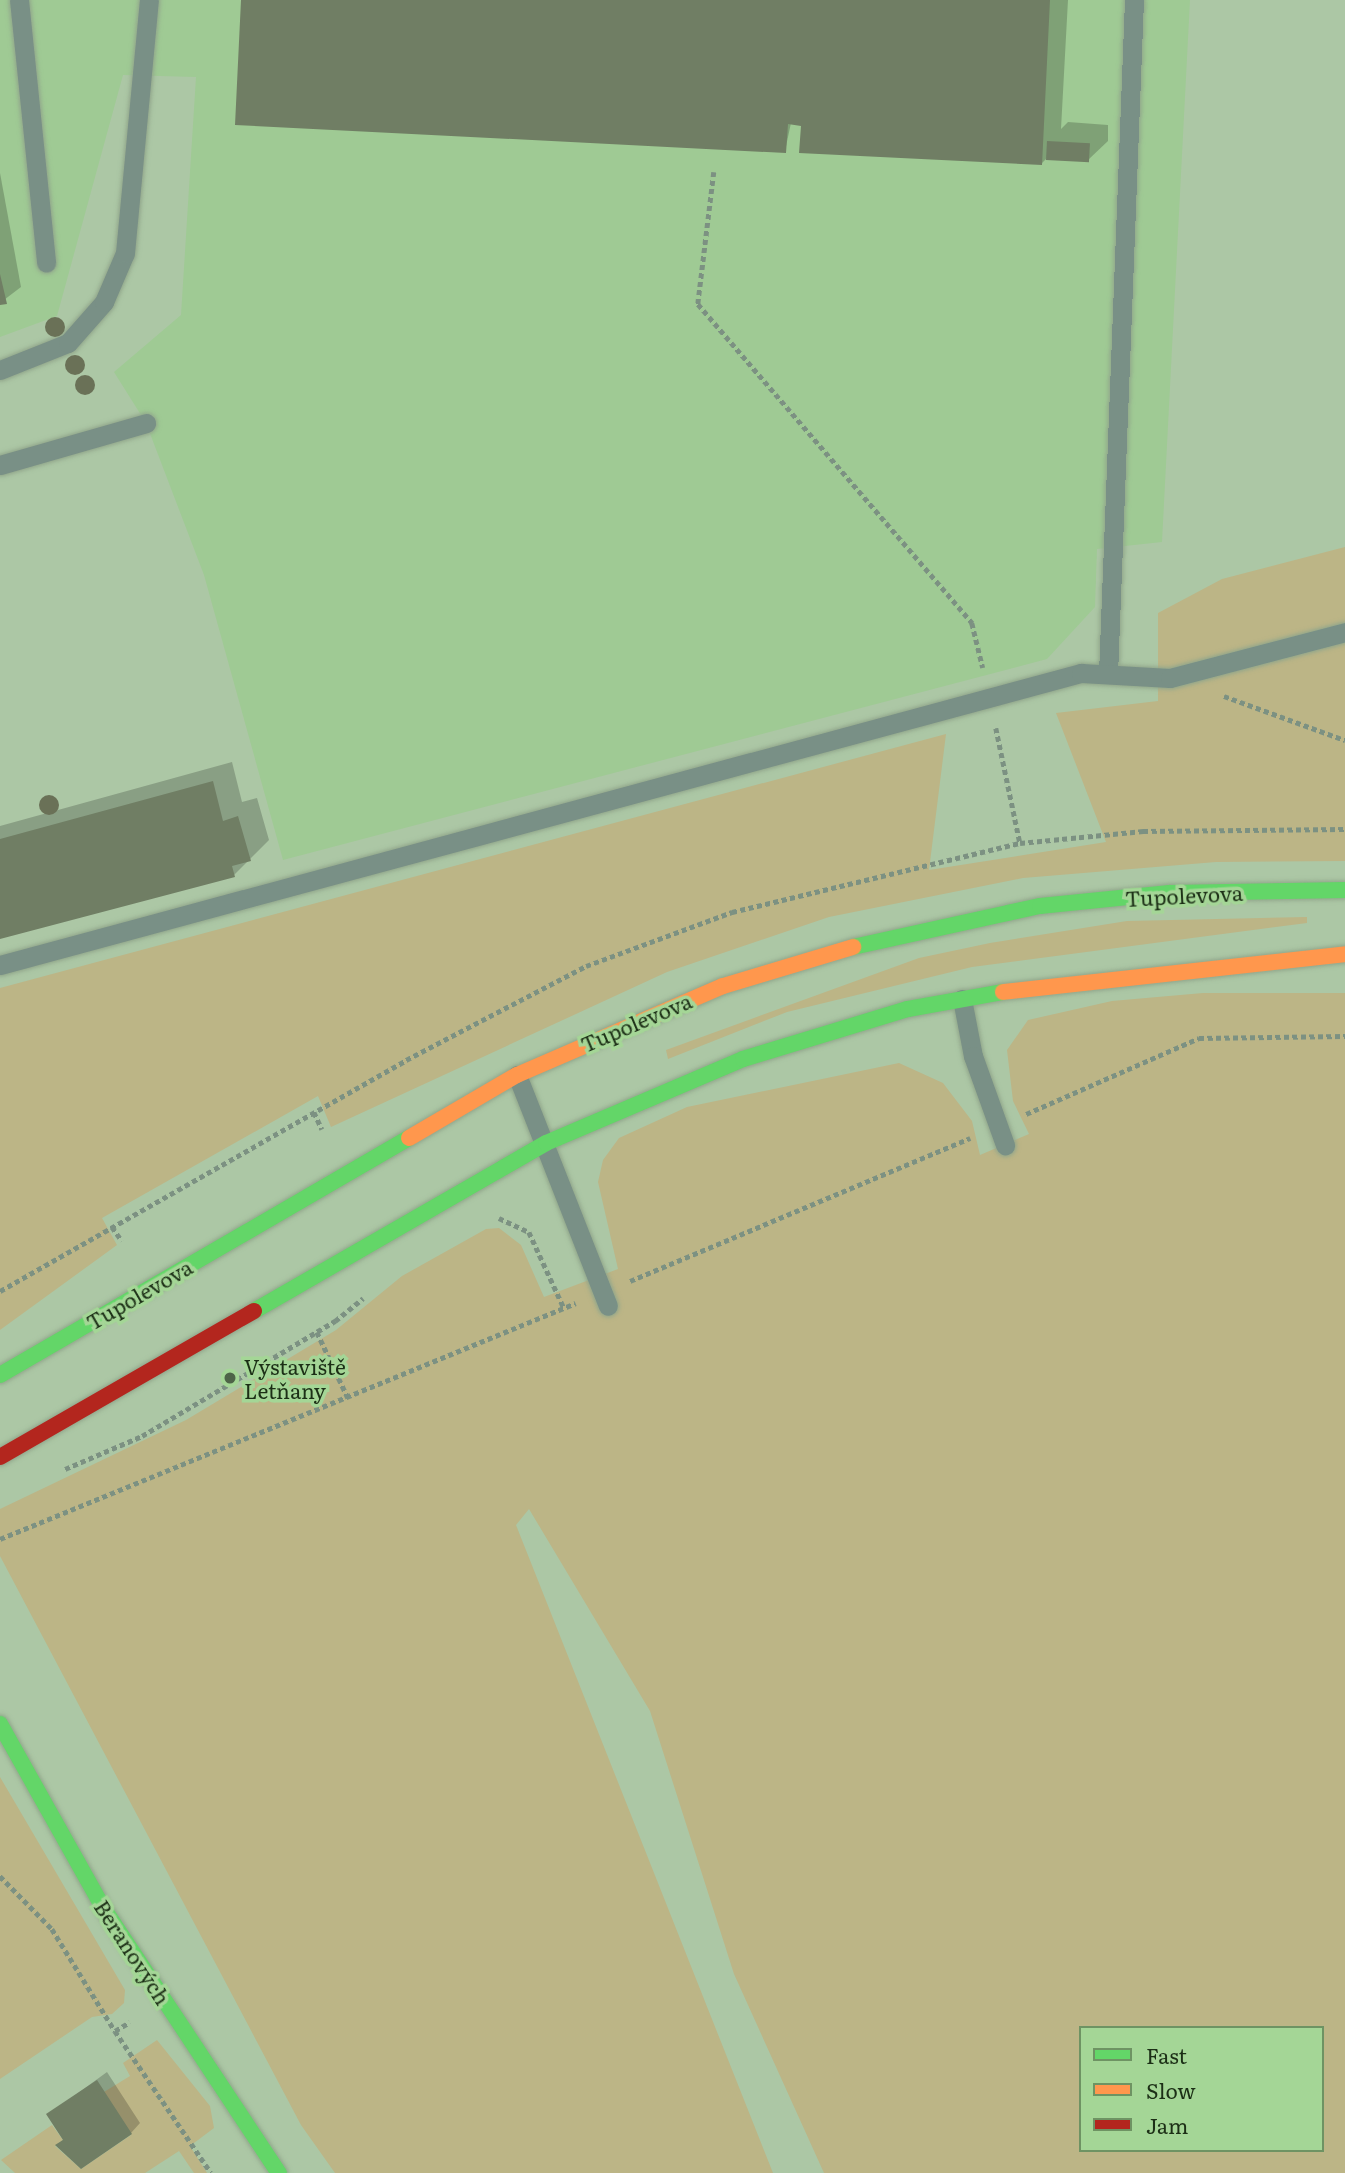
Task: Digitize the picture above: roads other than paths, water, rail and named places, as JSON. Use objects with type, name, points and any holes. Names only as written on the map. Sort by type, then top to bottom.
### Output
[{"type":"main road","name":"Tupolevova","points":[[0,1375],[517,1075],[723,986],[912,929],[1169,893],[1345,891]]},
{"type":"main road","points":[[0,1457],[546,1143],[743,1059],[829,1030],[962,999],[1069,980],[1345,954]]},
{"type":"main road","points":[[1195,969],[1345,971]]},
{"type":"main road","name":"Beranových","points":[[0,1724],[104,1909],[279,2173]]},
{"type":"lane","points":[[19,0],[46,263]]},
{"type":"lane","points":[[0,370],[68,343],[104,302],[125,253],[149,0]]},
{"type":"lane","points":[[1108,674],[1134,0]]},
{"type":"lane","points":[[0,465],[146,423]]},
{"type":"lane","points":[[0,965],[1081,673],[1170,678],[1345,632]]},
{"type":"lane","points":[[962,999],[973,1056],[1005,1145]]},
{"type":"lane","points":[[517,1075],[608,1306]]},
{"type":"place","name":"Výstaviště Letňany","points":[[230,1378]]}]
